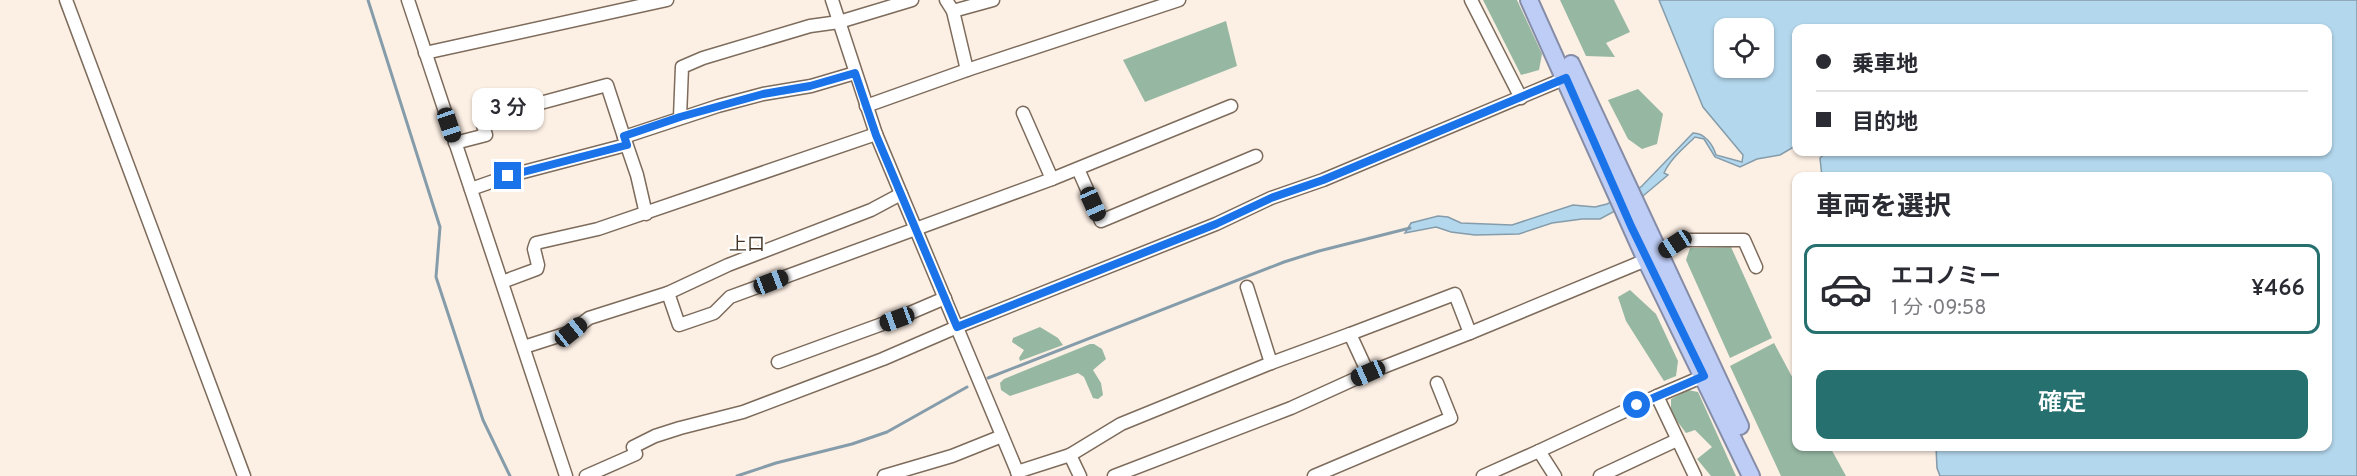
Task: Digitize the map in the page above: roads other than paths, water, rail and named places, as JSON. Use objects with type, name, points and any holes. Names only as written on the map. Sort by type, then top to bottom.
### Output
[{"type":"highway","points":[[1529,0],[1653,256],[1764,476]]},
{"type":"highway","points":[[1542,0],[1627,200]]},
{"type":"highway","points":[[1653,256],[1704,376],[1751,476]]},
{"type":"street","points":[[66,0],[244,476]]},
{"type":"street","points":[[408,0],[566,476]]},
{"type":"street","points":[[425,53],[667,0]]},
{"type":"street","points":[[831,0],[876,135],[1018,474],[1070,455],[1121,424],[1271,363],[1455,294],[1470,333]]},
{"type":"street","points":[[680,117],[682,67],[703,58],[810,26],[839,22],[912,0]]},
{"type":"street","points":[[968,70],[949,6],[993,0]]},
{"type":"street","points":[[866,106],[1179,0]]},
{"type":"street","points":[[1471,0],[1521,99]]},
{"type":"street","points":[[471,189],[625,141],[680,117],[763,94],[810,86],[855,73]]},
{"type":"street","points":[[586,476],[636,454],[633,447],[656,436],[743,411],[883,359],[1521,99],[1566,78]]},
{"type":"street","points":[[455,143],[486,135],[481,119],[607,85],[637,175],[645,214]]},
{"type":"street","points":[[668,293],[679,326],[714,313],[730,297],[1052,179],[1231,106]]},
{"type":"street","points":[[1023,113],[1052,179]]},
{"type":"street","points":[[502,282],[537,269],[534,249],[536,243],[598,229],[876,135]]},
{"type":"street","points":[[1078,169],[1101,221],[1256,156]]},
{"type":"street","points":[[524,348],[571,332],[589,318],[668,293],[728,265],[871,210],[901,194]]},
{"type":"street","points":[[1114,476],[1291,408],[1368,373],[1653,256],[1685,240],[1744,240],[1756,267]]},
{"type":"street","points":[[1247,287],[1271,363]]},
{"type":"street","points":[[778,362],[897,319],[945,298]]},
{"type":"street","points":[[1350,334],[1368,373]]},
{"type":"street","points":[[1483,476],[1704,376]]},
{"type":"street","points":[[1314,476],[1451,418],[1437,383]]},
{"type":"street","points":[[1657,396],[1695,476]]},
{"type":"street","points":[[884,476],[952,456],[1002,436]]},
{"type":"street","points":[[1600,476],[1677,440]]},
{"type":"street","points":[[1539,451],[1555,476]]},
{"type":"street","points":[[1070,455],[1080,476]]},
{"type":"water","points":[[1659,0],[2357,0],[2357,476],[1940,476],[1937,468],[1936,451],[2332,451],[2332,172],[1821,172],[1820,158],[1822,156],[2332,156],[2332,24],[1792,24],[1792,148],[1780,155],[1757,159],[1740,167],[1715,157],[1704,139],[1695,137],[1670,163],[1664,173],[1668,175],[1643,196],[1600,219],[1552,223],[1519,234],[1475,235],[1451,232],[1436,227],[1405,233],[1411,223],[1438,216],[1448,217],[1461,223],[1512,225],[1573,205],[1595,207],[1607,204],[1641,187],[1693,133],[1708,140],[1716,155],[1742,162],[1743,155],[1703,107]]},
{"type":"waterway","points":[[368,0],[440,227],[436,277],[483,420],[510,476]]},
{"type":"waterway","points":[[988,378],[1284,262],[1410,228]]},
{"type":"waterway","points":[[737,476],[887,432],[967,387]]},
{"type":"district","name":"上口","points":[[747,244]]}]
